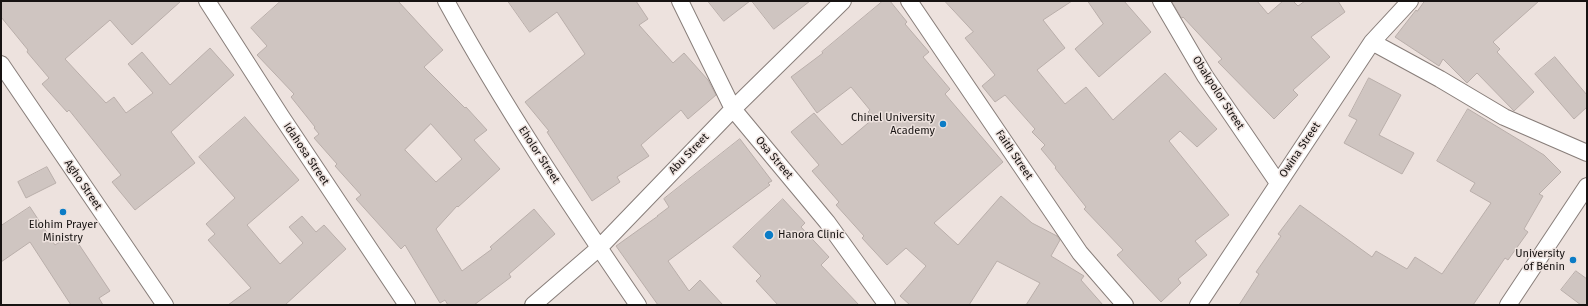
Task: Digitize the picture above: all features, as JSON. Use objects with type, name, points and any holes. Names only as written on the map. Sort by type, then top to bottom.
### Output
[{"type":"street","name":"Idahosa Street","points":[[207,1],[281,116],[408,305]]},
{"type":"street","name":"Eholor Street","points":[[446,1],[476,57],[638,305]]},
{"type":"street","name":"Osa Street","points":[[680,1],[733,109],[827,222],[887,305]]},
{"type":"street","name":"Abu Street","points":[[533,305],[600,248],[733,109],[843,1]]},
{"type":"street","name":"Faith Street","points":[[909,1],[1080,253],[1125,305]]},
{"type":"street","name":"Obakpolor Street","points":[[1161,1],[1205,76],[1278,183]]},
{"type":"street","name":"Owina Street","points":[[1198,305],[1372,42],[1403,4]]},
{"type":"street","points":[[1372,42],[1440,79],[1504,118],[1587,153]]},
{"type":"street","name":"Agho Street","points":[[1,64],[165,305]]},
{"type":"street","points":[[1508,305],[1587,186]]},
{"type":"building","points":[[1,1],[181,1],[132,45],[110,20],[65,59],[106,103],[114,97],[126,113],[153,93],[128,64],[142,52],[170,85],[210,48],[234,75],[171,132],[195,163],[135,210],[112,182],[121,175],[69,110],[67,112],[42,84],[49,78],[27,52],[28,50],[1,17]]},
{"type":"building","points":[[281,1],[398,1],[443,50],[424,67],[465,108],[466,107],[487,130],[474,140],[500,169],[458,207],[457,206],[436,229],[462,271],[492,249],[490,247],[534,209],[555,234],[509,274],[511,277],[474,305],[448,305],[445,300],[440,303],[405,245],[401,249],[356,199],[361,195],[335,166],[337,164],[314,138],[319,134],[291,97],[294,94],[257,55],[267,46],[251,28]],"holes":[[[431,124],[462,159],[436,182],[405,150]]]},
{"type":"building","points":[[508,1],[636,1],[648,19],[639,25],[673,63],[684,53],[708,80],[716,95],[688,119],[681,110],[641,145],[649,156],[617,177],[620,182],[592,201],[547,132],[549,131],[525,102],[585,54],[557,12],[530,32]]},
{"type":"building","points":[[708,1],[750,1],[724,21]]},
{"type":"building","points":[[752,1],[810,1],[774,29]]},
{"type":"building","points":[[883,1],[890,1],[907,22],[905,24],[929,52],[923,57],[950,89],[945,94],[1003,162],[934,223],[958,245],[1001,196],[1032,223],[1057,236],[1060,240],[1051,256],[1084,276],[1081,280],[1103,305],[1026,305],[1040,283],[997,261],[969,305],[910,305],[900,296],[926,266],[906,248],[887,265],[862,238],[864,236],[836,205],[839,202],[812,171],[819,165],[791,132],[814,113],[842,145],[874,118],[868,112],[870,110],[851,87],[817,113],[791,77],[823,53],[822,52]]},
{"type":"building","points":[[945,1],[1072,1],[1043,20],[1065,48],[1037,70],[1065,104],[1086,87],[1113,120],[1165,73],[1217,129],[1197,147],[1180,131],[1169,141],[1229,215],[1195,241],[1207,255],[1178,279],[1181,283],[1161,302],[1117,255],[1123,250],[1084,209],[1086,207],[1041,149],[1045,145],[1032,132],[1035,129],[1005,95],[995,102],[982,86],[995,75],[965,38],[973,32]]},
{"type":"building","points":[[1088,1],[1124,1],[1151,32],[1099,77],[1075,49],[1103,24]]},
{"type":"building","points":[[1172,1],[1257,1],[1268,14],[1283,1],[1293,1],[1298,6],[1305,1],[1338,1],[1345,12],[1311,37],[1330,57],[1293,90],[1298,95],[1274,119],[1218,62],[1222,59],[1183,17],[1182,18]]},
{"type":"building","points":[[1425,1],[1539,1],[1493,42],[1500,49],[1497,52],[1534,92],[1514,111],[1477,73],[1467,83],[1443,59],[1439,66],[1395,37]]},
{"type":"building","points":[[1555,57],[1587,95],[1587,107],[1574,119],[1535,74]]},
{"type":"building","points":[[1369,78],[1401,95],[1379,135],[1414,153],[1402,174],[1344,143],[1357,120],[1349,116]]},
{"type":"building","points":[[1468,109],[1544,155],[1561,172],[1539,194],[1543,196],[1524,229],[1528,232],[1508,260],[1505,258],[1473,305],[1239,305],[1259,274],[1256,272],[1281,236],[1278,234],[1300,205],[1372,257],[1376,251],[1407,269],[1415,257],[1442,274],[1491,203],[1470,191],[1475,183],[1437,161]]},
{"type":"building","points":[[245,117],[299,180],[247,225],[280,264],[303,243],[289,227],[302,216],[316,232],[324,225],[346,249],[285,305],[228,305],[251,288],[208,240],[215,234],[206,224],[235,198],[199,157]]},
{"type":"building","points":[[740,139],[772,181],[768,183],[770,185],[668,261],[689,291],[700,280],[723,305],[658,305],[616,246],[669,207],[664,199]]},
{"type":"building","points":[[47,167],[56,183],[26,198],[18,182]]},
{"type":"building","points":[[783,199],[805,223],[801,227],[829,257],[821,265],[859,305],[778,305],[756,281],[761,276],[733,247]]},
{"type":"building","points":[[30,207],[55,245],[72,234],[110,291],[99,298],[103,305],[71,305],[30,242],[1,262],[1,226]]},
{"type":"building","points":[[1576,271],[1587,279],[1587,305],[1581,305],[1561,290]]},
{"type":"place","name":"Chinel University Academy","points":[[943,124]]},
{"type":"place","name":"Elohim Prayer Ministry","points":[[63,212]]},
{"type":"place","name":"Hanora Clinic","points":[[769,235]]},
{"type":"place","name":"University of Benin","points":[[1573,260]]}]
